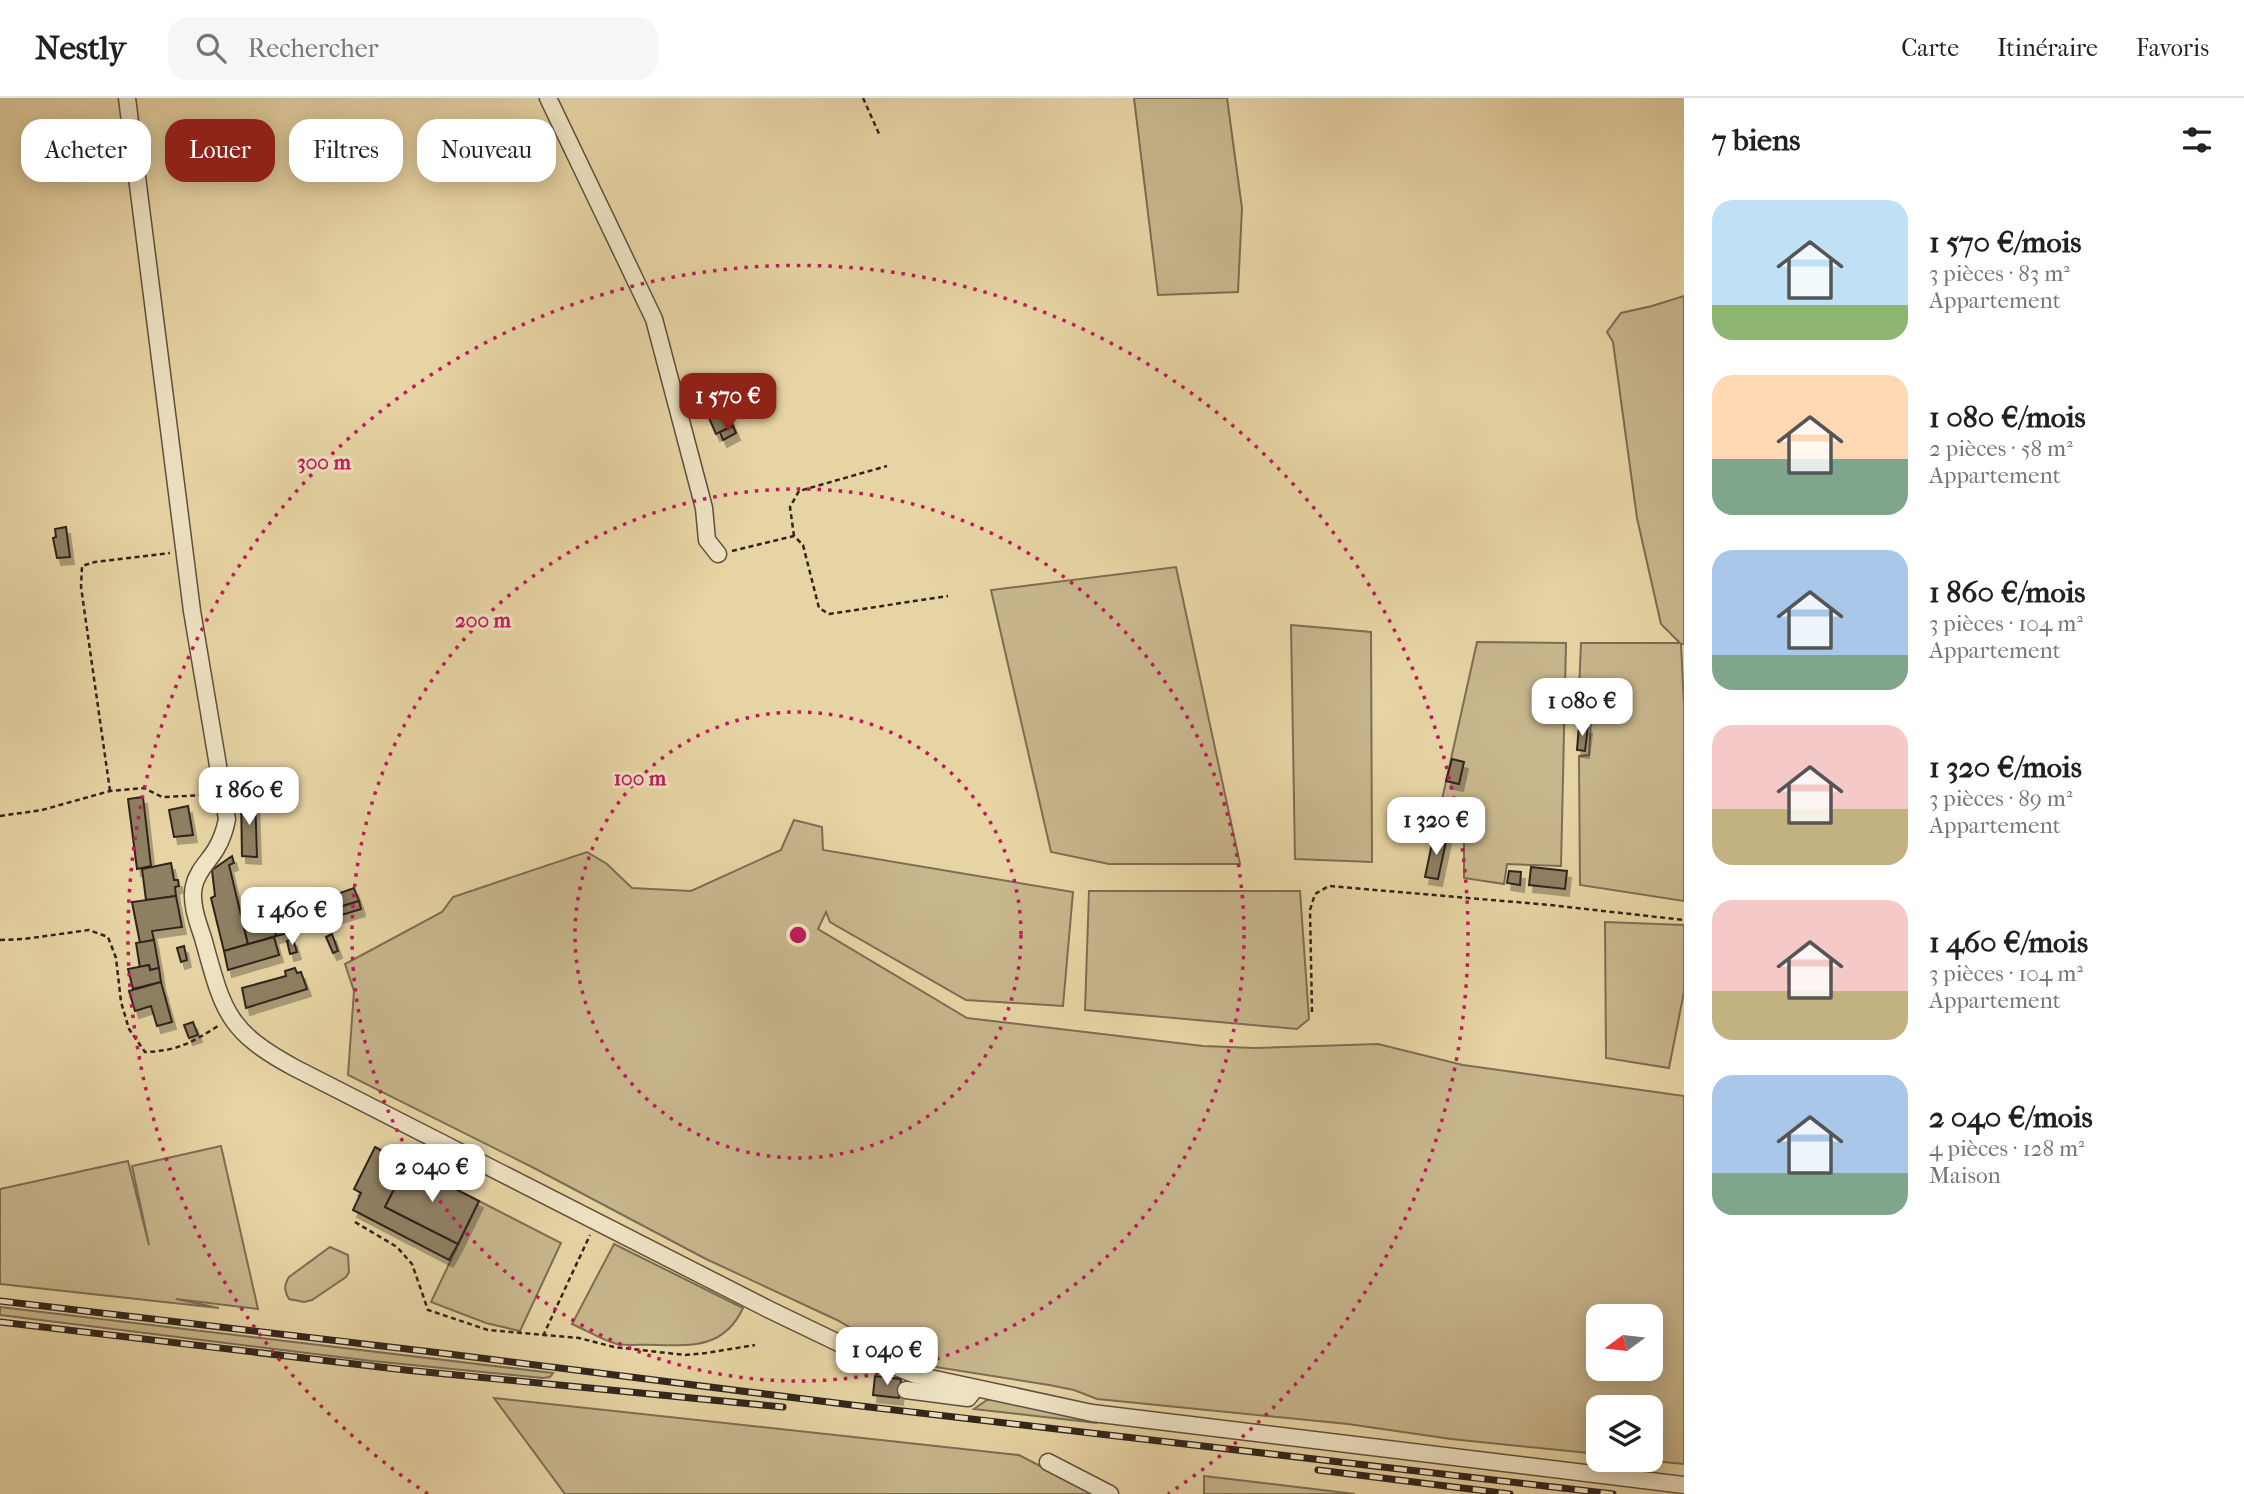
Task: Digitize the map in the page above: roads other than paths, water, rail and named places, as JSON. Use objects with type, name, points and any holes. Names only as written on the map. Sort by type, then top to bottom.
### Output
[{"type":"street","points":[[127,98],[184,552],[227,819],[223,835],[193,886],[197,920],[218,993],[231,1019],[251,1041],[271,1055],[423,1135],[847,1347],[916,1375],[1122,1418],[1684,1485]]},
{"type":"street","points":[[548,98],[654,319],[704,508],[708,540],[718,554]]},
{"type":"street","points":[[906,1390],[968,1398],[975,1389]]},
{"type":"street","points":[[1048,1462],[1110,1494]]},
{"type":"railway","points":[[0,1301],[1613,1494]]},
{"type":"railway","points":[[0,1322],[405,1370],[783,1407]]},
{"type":"railway","points":[[1318,1470],[1510,1494]]}]
